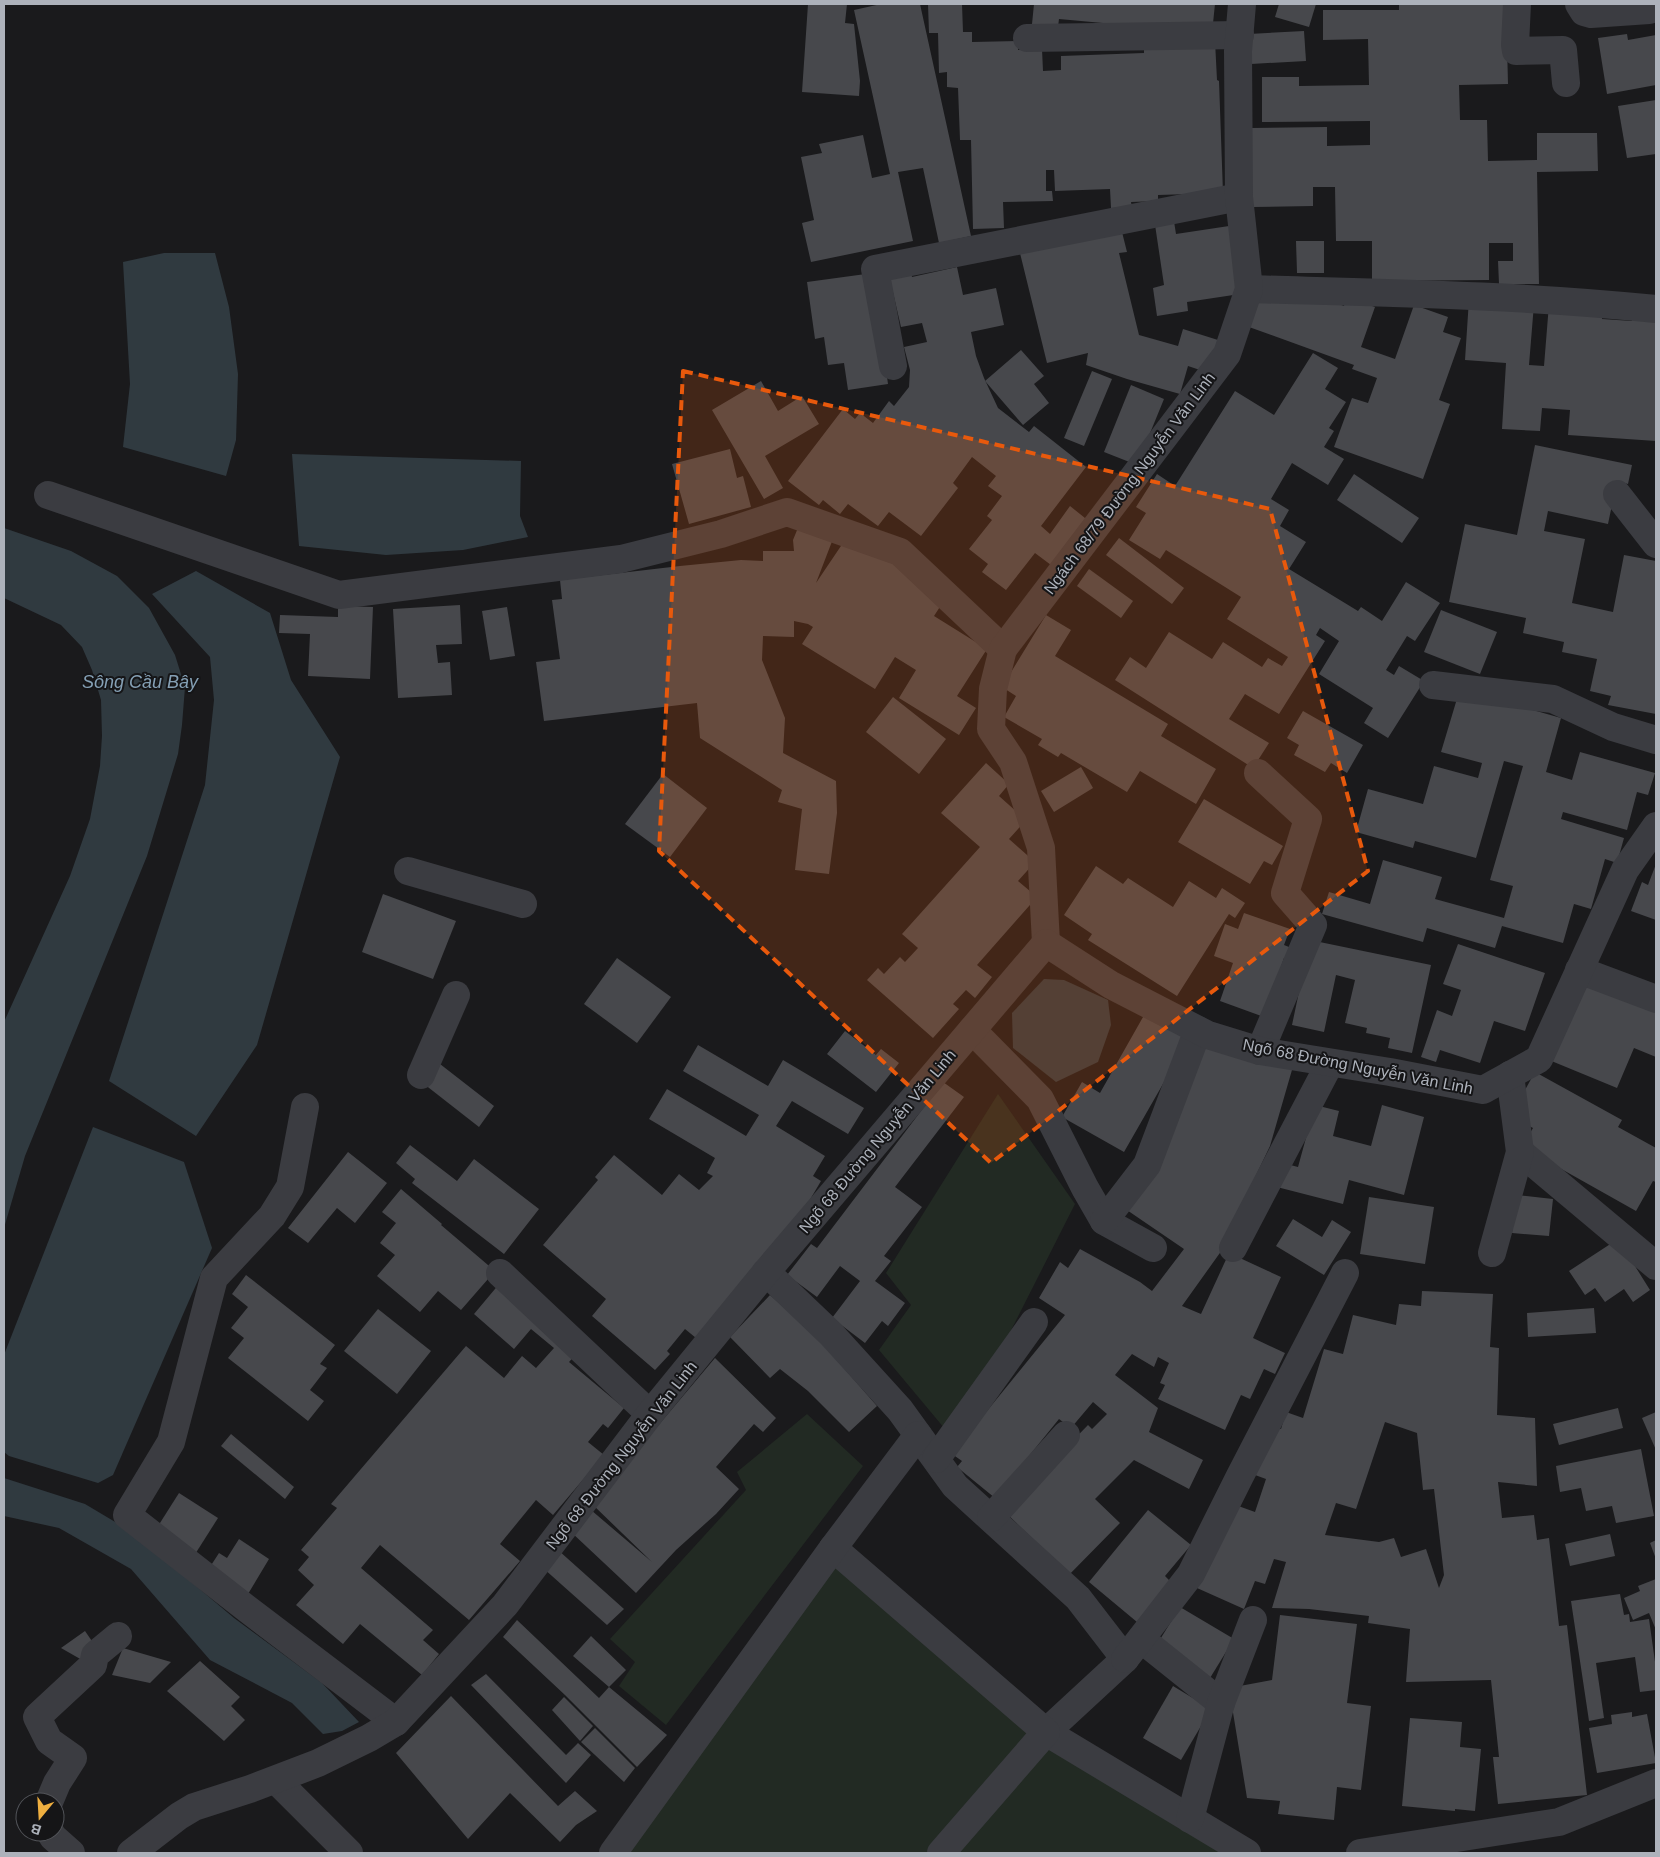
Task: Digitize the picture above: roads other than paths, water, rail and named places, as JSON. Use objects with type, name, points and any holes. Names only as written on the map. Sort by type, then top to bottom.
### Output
[{"type":"street","name":"Ngách 68/79 Đường Nguyễn Văn Linh","points":[[1046,943],[1041,848],[1014,762],[991,730],[993,689],[1002,649],[1227,354],[1249,289],[1239,197],[1238,51],[1242,4]]},
{"type":"street","points":[[1516,4],[1516,51],[1563,50],[1566,83]]},
{"type":"street","points":[[1580,4],[1584,12],[1591,14],[1649,10]]},
{"type":"street","points":[[1027,38],[1240,35]]},
{"type":"street","points":[[893,366],[875,269],[1239,197]]},
{"type":"street","points":[[1249,289],[1452,295],[1600,303],[1656,309]]},
{"type":"street","points":[[1618,494],[1656,544]]},
{"type":"street","points":[[48,495],[339,596],[621,559],[722,534],[787,512],[900,552],[1002,649]]},
{"type":"street","points":[[1433,685],[1553,699],[1613,727],[1656,740]]},
{"type":"street","points":[[1258,773],[1308,819],[1285,893],[1313,925],[1260,1051]]},
{"type":"street","name":"Ngõ 68 Đường Nguyễn Văn Linh","points":[[131,1853],[172,1821],[194,1807],[276,1780],[346,1750],[396,1722],[505,1605],[650,1414],[766,1272],[1046,943],[1111,985],[1208,1035],[1260,1051],[1390,1072],[1482,1090],[1539,1059],[1625,870],[1652,839]]},
{"type":"street","points":[[408,871],[523,904]]},
{"type":"street","points":[[1579,970],[1656,999]]},
{"type":"street","points":[[421,1075],[456,995]]},
{"type":"street","points":[[972,1030],[1040,1099],[1085,1188],[1104,1220],[1153,1248]]},
{"type":"street","points":[[1104,1220],[1147,1165],[1198,1030]]},
{"type":"street","points":[[1232,1248],[1330,1063]]},
{"type":"street","points":[[1492,1253],[1520,1152],[1510,1075]]},
{"type":"street","points":[[305,1108],[290,1187],[272,1216],[214,1278],[171,1442],[126,1515],[396,1722]]},
{"type":"street","points":[[1520,1152],[1656,1266]]},
{"type":"street","points":[[766,1272],[831,1334],[900,1410],[955,1486],[1133,1649],[1221,1703]]},
{"type":"street","points":[[500,1273],[650,1414]]},
{"type":"street","points":[[941,1853],[1046,1732],[1133,1649],[1192,1574],[1240,1476],[1345,1273]]},
{"type":"street","points":[[936,1459],[1034,1322]]},
{"type":"street","points":[[613,1853],[832,1548],[918,1435]]},
{"type":"street","points":[[990,1518],[1066,1435]]},
{"type":"street","points":[[832,1548],[1046,1732],[1247,1853]]},
{"type":"street","points":[[1190,1819],[1221,1703],[1253,1620]]},
{"type":"street","points":[[53,1792],[73,1758],[49,1741],[37,1717],[93,1665],[95,1656],[118,1636]]},
{"type":"street","points":[[276,1780],[349,1853]]},
{"type":"street","points":[[1360,1853],[1559,1822],[1656,1783]]},
{"type":"street","points":[[59,1842],[71,1853]]},
{"type":"water","points":[[164,253],[215,253],[229,307],[238,374],[236,440],[226,476],[123,447],[130,384],[123,262]]},
{"type":"water","points":[[292,454],[521,461],[520,516],[528,537],[463,550],[386,555],[299,546]]},
{"type":"water","name":"Sông Cầu Bây","points":[[4,528],[71,551],[117,576],[149,608],[175,655],[185,687],[178,754],[147,856],[25,1156],[4,1228],[4,1022],[70,876],[90,819],[100,766],[102,736],[101,700],[92,670],[82,647],[61,625],[4,598]]},
{"type":"water","points":[[196,571],[270,613],[291,680],[340,757],[257,1045],[196,1136],[109,1081],[205,785],[214,700],[210,657],[152,594]]},
{"type":"water","points":[[1044,979],[1064,980],[1108,1000],[1111,1025],[1098,1062],[1056,1082],[1013,1048],[1012,1013]]},
{"type":"water","points":[[93,1127],[184,1162],[212,1248],[113,1475],[98,1483],[9,1456],[4,1452],[4,1355]]},
{"type":"water","points":[[4,1478],[85,1504],[132,1532],[234,1618],[322,1683],[359,1722],[342,1731],[323,1734],[292,1703],[210,1660],[131,1569],[59,1528],[4,1516]]}]
